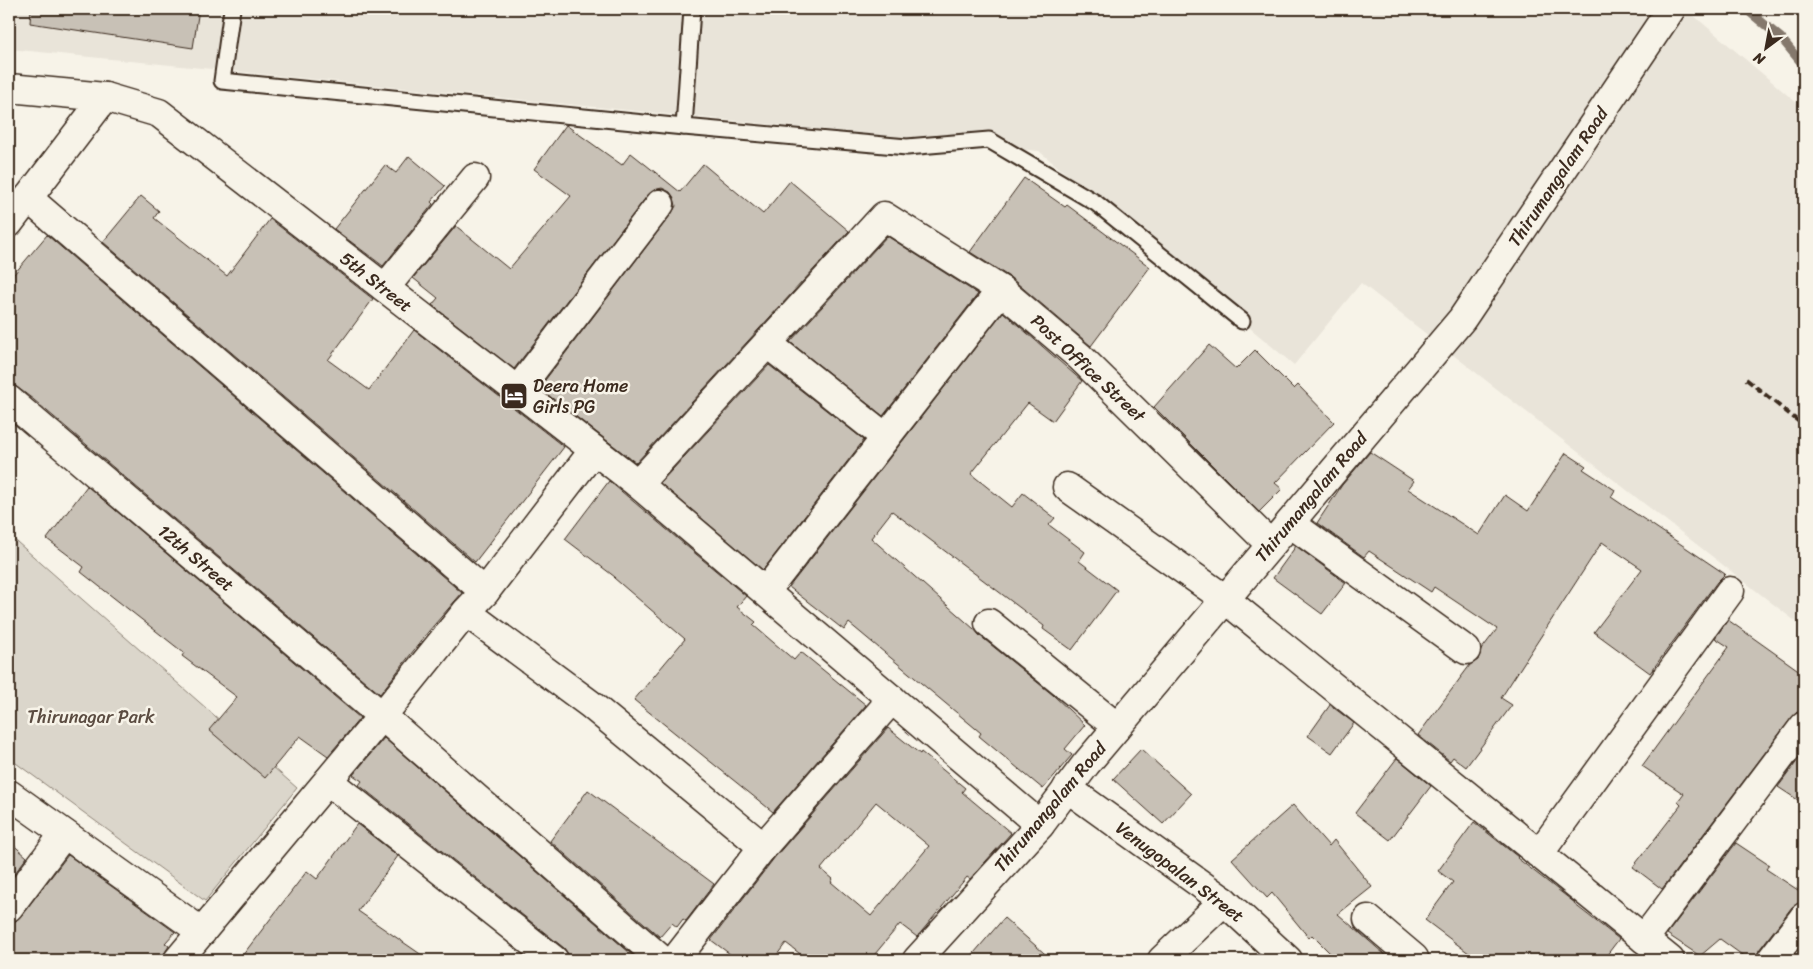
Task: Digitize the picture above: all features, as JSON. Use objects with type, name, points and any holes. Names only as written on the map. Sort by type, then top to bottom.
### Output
[{"type":"street","name":"Thirumangalam Road","points":[[917,960],[1040,825],[1067,788],[1117,727],[1462,319],[1670,9]]},
{"type":"street","points":[[9,88],[104,97]]},
{"type":"street","points":[[9,223],[104,97]]},
{"type":"street","name":"5th Street","points":[[104,97],[159,113],[638,484],[1040,825]]},
{"type":"street","points":[[385,288],[475,178]]},
{"type":"street","points":[[28,198],[485,592]]},
{"type":"street","points":[[517,392],[660,204]]},
{"type":"street","name":"Post Office Street","points":[[768,344],[884,216],[1001,290],[1080,357],[1271,545]]},
{"type":"street","points":[[766,591],[1001,290]]},
{"type":"street","points":[[638,484],[768,344],[885,438]]},
{"type":"street","name":"12th Street","points":[[9,400],[382,716],[662,960]]},
{"type":"street","points":[[178,960],[382,716],[466,612],[485,592],[594,450]]},
{"type":"street","points":[[1068,487],[1225,599],[1670,960]]},
{"type":"street","points":[[1290,522],[1466,650]]},
{"type":"street","points":[[1539,854],[1730,591]]},
{"type":"street","points":[[466,612],[590,704],[763,847]]},
{"type":"street","points":[[989,623],[1117,727]]},
{"type":"street","points":[[676,960],[763,847],[892,700]]},
{"type":"street","points":[[1644,939],[1804,726]]},
{"type":"street","points":[[328,781],[554,960]]},
{"type":"street","name":"Venugopalan Street","points":[[1067,788],[1224,901],[1288,960]]},
{"type":"street","points":[[9,794],[202,932]]},
{"type":"street","points":[[9,907],[64,834]]},
{"type":"street","points":[[1162,960],[1224,901]]},
{"type":"street","points":[[1771,960],[1804,916]]},
{"type":"street","points":[[1368,919],[1414,960]]},
{"type":"lane","points":[[232,9],[222,81],[907,147],[989,140],[1096,203],[1242,321]]},
{"type":"lane","points":[[684,127],[692,9]]},
{"type":"shaded area","points":[[9,9],[1686,9],[1804,109],[1804,628],[1361,283],[1294,365],[1039,151],[9,49]]},
{"type":"green space","name":"Thirunagar Park","points":[[9,535],[297,788],[205,901],[9,758]]},
{"type":"building","points":[[31,9],[199,9],[193,48],[30,23]]},
{"type":"building","points":[[566,125],[622,165],[631,153],[680,192],[703,164],[763,214],[790,181],[849,231],[636,463],[539,388],[672,213],[676,206],[670,192],[662,188],[654,190],[648,195],[514,369],[432,305],[438,298],[413,278],[456,226],[509,269],[571,196],[534,169]]},
{"type":"building","points":[[409,156],[445,186],[431,202],[433,204],[383,266],[334,229],[385,165],[396,173]]},
{"type":"building","points":[[1024,178],[1065,207],[1067,205],[1150,267],[1091,346],[1011,278],[970,252]]},
{"type":"building","points":[[141,196],[159,211],[154,218],[227,276],[270,219],[373,299],[328,360],[369,390],[414,330],[564,447],[475,562],[103,242]]},
{"type":"building","points":[[47,235],[462,593],[428,632],[380,694],[34,400],[9,381],[9,280]]},
{"type":"building","points":[[887,236],[978,294],[883,416],[790,342]]},
{"type":"building","points":[[1003,312],[1082,381],[1053,421],[1028,403],[971,474],[1012,507],[1023,493],[1055,518],[1049,525],[1085,552],[1079,561],[1117,590],[1072,650],[1043,629],[1044,626],[892,511],[871,538],[979,635],[1053,695],[1085,725],[1065,749],[1072,755],[1043,789],[979,736],[981,733],[849,623],[844,630],[789,587]]},
{"type":"building","points":[[1209,345],[1236,369],[1255,350],[1294,389],[1298,385],[1334,422],[1275,483],[1282,489],[1259,512],[1154,407]]},
{"type":"building","points":[[769,365],[864,440],[763,570],[660,483]]},
{"type":"building","points":[[1370,452],[1414,481],[1408,489],[1479,535],[1505,495],[1528,511],[1566,453],[1586,466],[1583,469],[1615,490],[1611,497],[1725,574],[1717,582],[1650,673],[1594,632],[1642,569],[1602,542],[1501,698],[1512,705],[1466,767],[1453,757],[1450,761],[1418,735],[1470,665],[1478,660],[1481,650],[1497,629],[1434,587],[1431,592],[1369,551],[1364,557],[1317,523],[1342,485]]},
{"type":"building","points":[[609,481],[746,596],[737,607],[756,622],[753,625],[794,660],[801,652],[866,705],[773,812],[634,700],[685,639],[615,577],[565,539]]},
{"type":"building","points":[[87,486],[360,718],[328,756],[300,736],[265,778],[209,730],[237,697],[182,656],[184,653],[81,572],[84,567],[47,539]]},
{"type":"building","points":[[1296,546],[1346,583],[1322,614],[1273,578]]},
{"type":"building","points":[[1728,620],[1804,674],[1804,711],[1797,712],[1792,717],[1662,889],[1633,867],[1681,805],[1678,802],[1684,794],[1642,766],[1729,647],[1715,638]]},
{"type":"building","points":[[1330,705],[1354,723],[1332,753],[1308,736]]},
{"type":"building","points":[[888,728],[965,788],[962,792],[1011,833],[970,879],[967,877],[917,937],[900,924],[870,960],[808,960],[786,943],[773,960],[738,960],[711,940],[775,857]],"holes":[[[876,802],[929,846],[871,916],[831,882],[833,879],[821,869]]]},
{"type":"building","points":[[384,738],[638,960],[569,960],[564,948],[359,785],[362,781],[353,775]]},
{"type":"building","points":[[1141,749],[1191,794],[1163,824],[1113,779]]},
{"type":"building","points":[[1804,752],[1804,804],[1778,787]]},
{"type":"building","points":[[1397,758],[1431,786],[1390,840],[1355,813]]},
{"type":"building","points":[[588,790],[714,884],[686,921],[683,919],[677,927],[672,923],[660,937],[550,841]]},
{"type":"building","points":[[1293,805],[1329,846],[1334,840],[1372,887],[1338,914],[1391,960],[1337,960],[1312,935],[1309,938],[1272,893],[1267,898],[1232,859]]},
{"type":"building","points":[[1474,822],[1619,939],[1603,960],[1478,960],[1425,920],[1453,882],[1438,871]]},
{"type":"building","points":[[357,824],[398,856],[358,911],[429,960],[239,960],[307,871],[317,879]]},
{"type":"building","points":[[9,841],[27,857],[9,881]]},
{"type":"building","points":[[1736,843],[1769,865],[1766,869],[1804,894],[1804,902],[1792,907],[1759,950],[1756,960],[1749,960],[1720,939],[1700,956],[1667,934]]},
{"type":"building","points":[[68,855],[175,932],[165,943],[169,946],[160,960],[9,960],[9,922],[16,921],[21,916]]},
{"type":"building","points":[[1004,918],[1052,960],[968,960]]},
{"type":"waterway","points":[[1746,9],[1781,38],[1804,66]]},
{"type":"railway","points":[[1746,379],[1804,426]]},
{"type":"place","name":"Deera Home Girls PG","points":[[514,396]]}]
